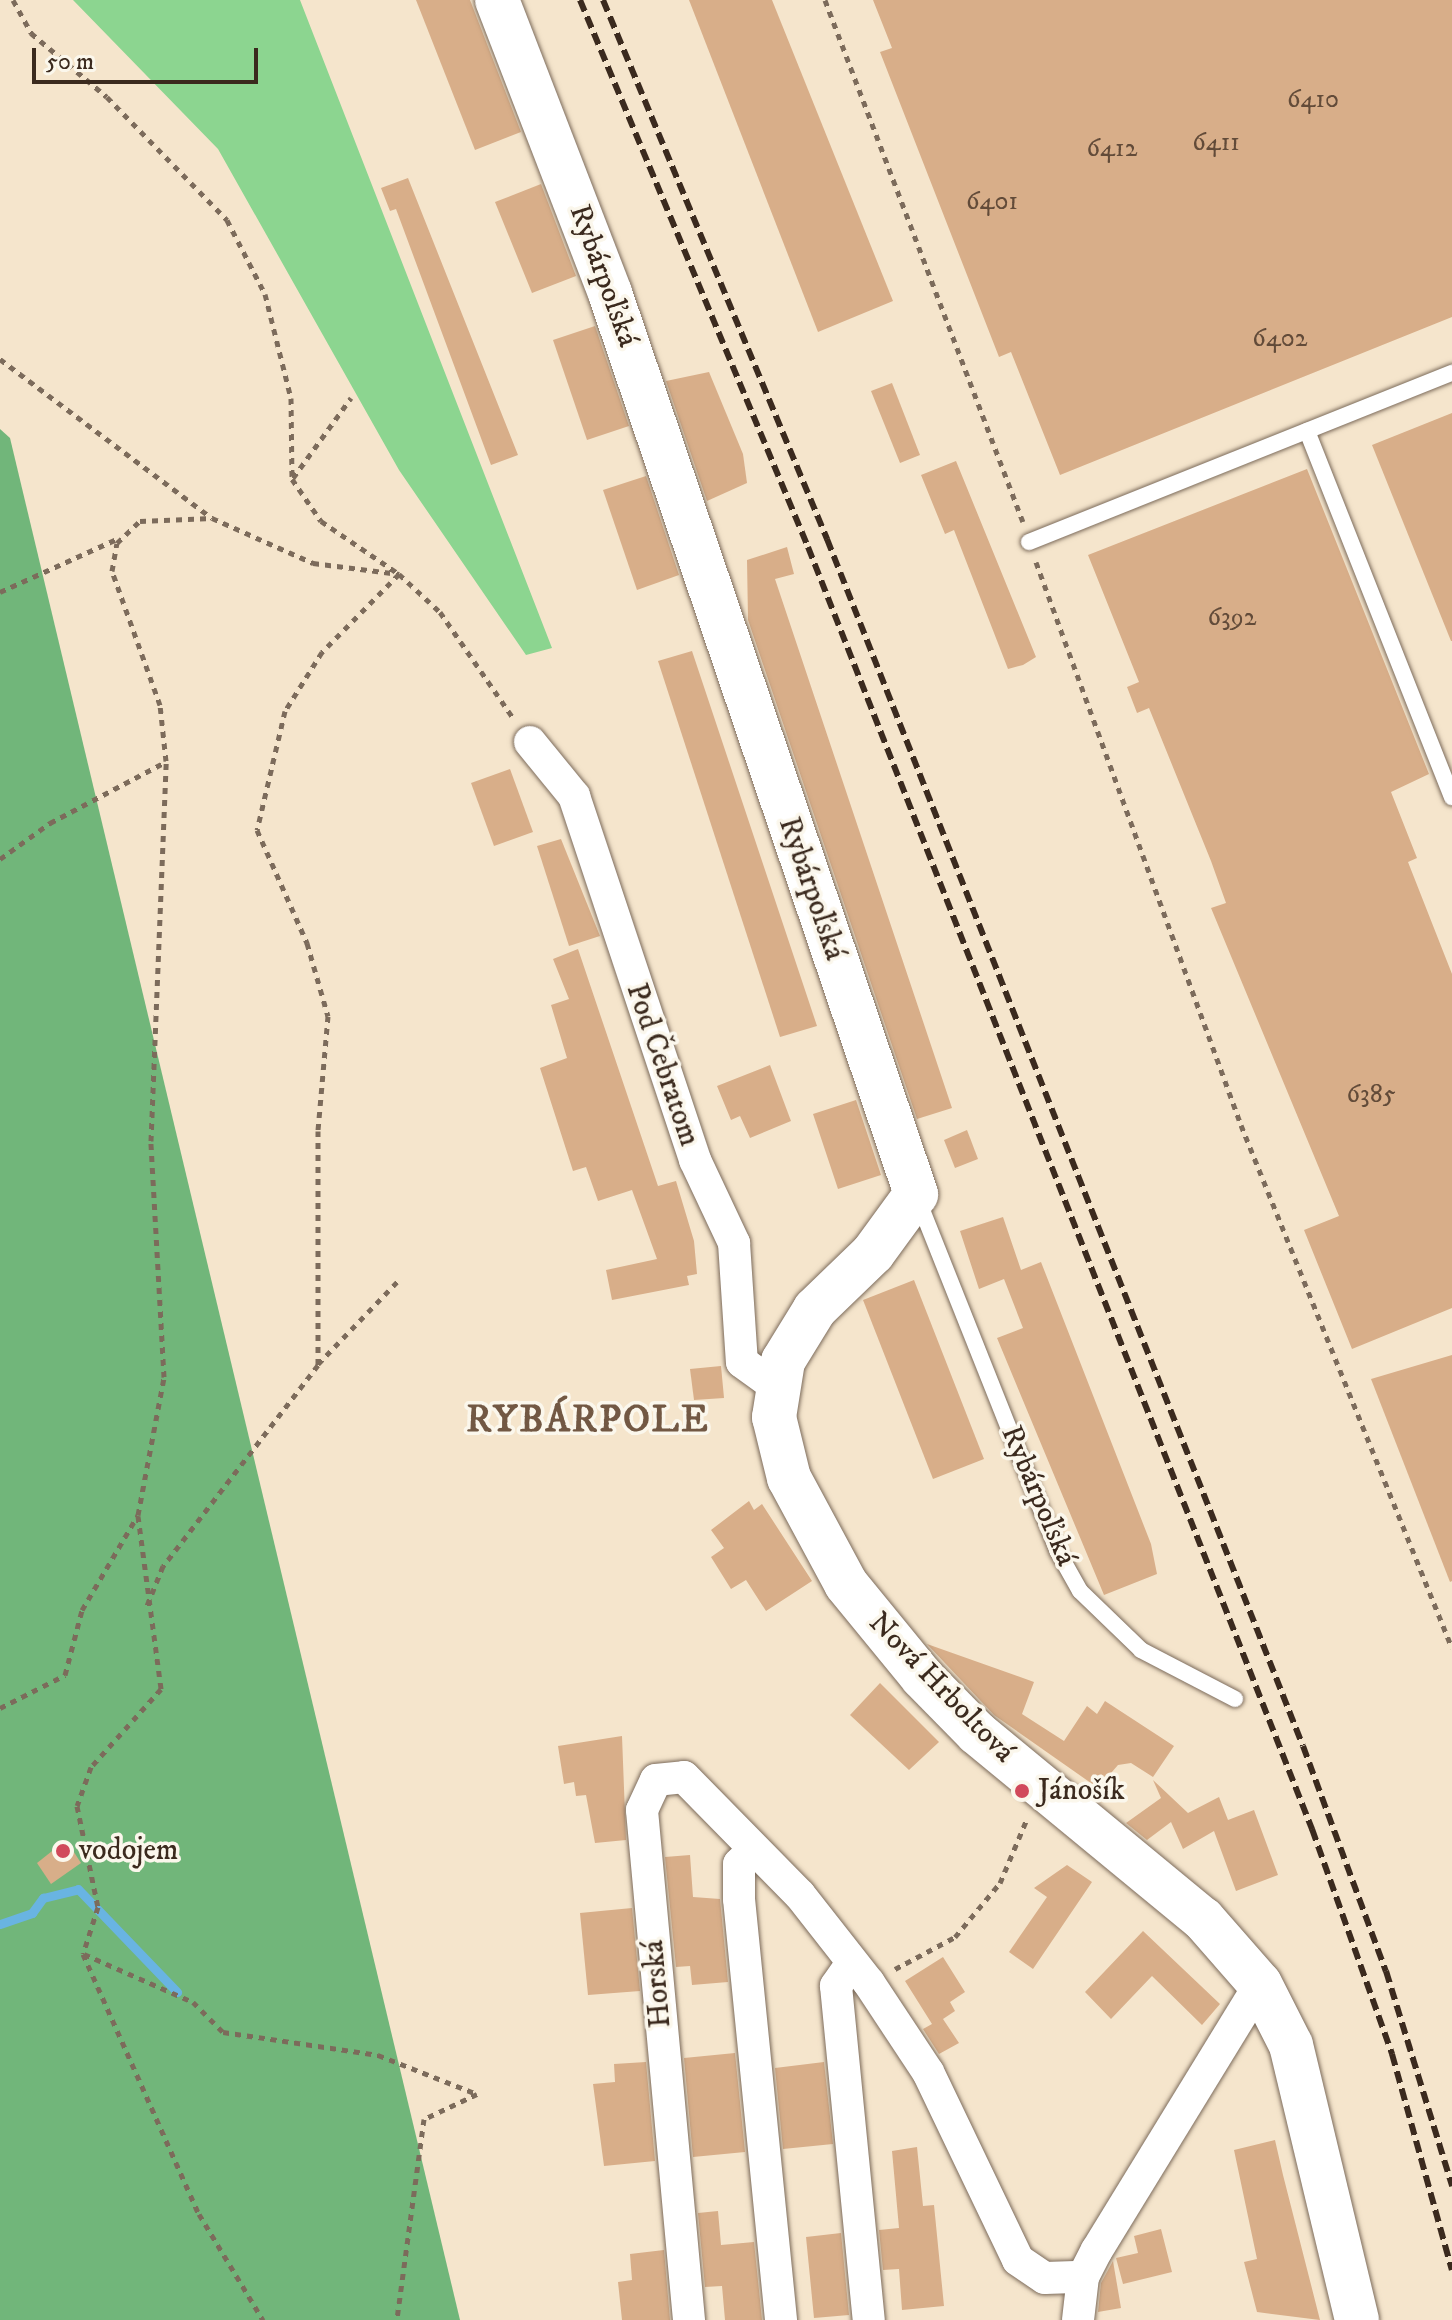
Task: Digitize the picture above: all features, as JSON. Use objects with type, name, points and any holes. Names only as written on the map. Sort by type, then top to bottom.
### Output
[{"type":"street","name":"Rybárpoľská","points":[[497,0],[610,293],[916,1194]]},
{"type":"street","name":"Pod Čebratom","points":[[530,742],[574,796],[695,1160],[734,1243],[742,1362],[774,1385]]},
{"type":"street","points":[[774,1385],[815,1309],[873,1253],[916,1194]]},
{"type":"street","name":"Nová Hrboltová","points":[[774,1385],[789,1478],[846,1584],[922,1677],[1041,1787],[1203,1919],[1260,1984],[1291,2045],[1357,2320]]},
{"type":"street","name":"Horská","points":[[689,2320],[642,1810],[656,1780],[684,1777],[752,1851],[800,1895],[861,1973],[928,2072],[1018,2260],[1045,2278],[1083,2277]]},
{"type":"street","points":[[752,1851],[739,1864],[739,1899],[781,2320]]},
{"type":"street","points":[[861,1973],[836,1986],[869,2320]]},
{"type":"street","points":[[1078,2320],[1083,2277],[1260,1984]]},
{"type":"lane","points":[[1029,542],[1452,373]]},
{"type":"lane","points":[[1307,431],[1452,797]]},
{"type":"lane","name":"Rybárpoľská","points":[[916,1194],[1057,1550],[1080,1591],[1141,1650],[1235,1699]]},
{"type":"path","points":[[13,0],[31,33],[107,97],[227,220],[265,294],[291,398],[292,479],[321,521],[399,574],[440,612],[530,742]]},
{"type":"path","points":[[825,0],[1029,542],[1241,1125],[1452,1648]]},
{"type":"path","points":[[0,359],[212,518],[313,563],[399,574]]},
{"type":"path","points":[[292,479],[351,398]]},
{"type":"path","points":[[0,592],[99,553],[140,521],[212,518]]},
{"type":"path","points":[[140,521],[117,543],[112,571],[160,705],[166,761],[151,1141],[164,1377],[138,1515],[146,1608],[161,1689],[91,1767],[77,1806],[98,1907],[83,1954],[199,2214],[263,2320]]},
{"type":"path","points":[[318,1365],[318,1131],[328,1016],[307,943],[257,830],[285,711],[322,652],[399,574]]},
{"type":"path","points":[[0,859],[50,823],[166,761]]},
{"type":"path","points":[[146,1608],[163,1566],[318,1365],[398,1281]]},
{"type":"path","points":[[0,1708],[65,1675],[82,1610],[138,1515]]},
{"type":"path","points":[[861,1973],[955,1937],[1000,1883],[1041,1787]]},
{"type":"path","points":[[83,1954],[193,2002],[223,2032],[378,2055],[477,2094],[424,2119],[397,2320]]},
{"type":"green space","points":[[73,0],[300,0],[552,648],[526,655],[399,470],[218,149]]},
{"type":"green space","points":[[0,429],[10,438],[460,2320],[0,2320]]},
{"type":"building","points":[[416,0],[470,0],[521,132],[475,150]]},
{"type":"building","points":[[689,0],[772,0],[893,301],[818,332]]},
{"type":"building","points":[[873,0],[1452,0],[1452,317],[1060,475],[1011,352],[999,357],[880,52],[892,48]]},
{"type":"building","points":[[408,178],[518,455],[491,465],[396,209],[390,211],[381,188]]},
{"type":"building","points":[[541,184],[576,276],[532,293],[495,202]]},
{"type":"building","points":[[595,326],[629,426],[587,440],[553,340]]},
{"type":"building","points":[[709,372],[743,454],[747,483],[707,501],[666,381]]},
{"type":"building","points":[[892,383],[920,455],[900,463],[871,391]]},
{"type":"building","points":[[1452,413],[1452,641],[1451,641],[1372,445]]},
{"type":"building","points":[[956,461],[1036,657],[1023,665],[1008,669],[954,530],[945,534],[921,475]]},
{"type":"building","points":[[1307,469],[1429,774],[1391,792],[1417,858],[1408,862],[1452,974],[1452,1308],[1352,1349],[1304,1230],[1339,1216],[1211,908],[1226,903],[1211,861],[1149,708],[1137,713],[1127,687],[1139,682],[1088,555]]},
{"type":"building","points":[[646,476],[679,575],[637,590],[603,490]]},
{"type":"building","points":[[787,547],[794,574],[775,579],[952,1108],[917,1119],[748,620],[747,560]]},
{"type":"building","points":[[692,651],[817,1026],[780,1037],[658,661]]},
{"type":"building","points":[[510,769],[533,832],[494,846],[471,783]]},
{"type":"building","points":[[561,839],[600,936],[569,946],[537,846]]},
{"type":"building","points":[[578,949],[658,1186],[676,1181],[694,1241],[697,1274],[687,1276],[689,1285],[612,1300],[606,1270],[657,1259],[632,1190],[598,1201],[586,1167],[573,1171],[540,1068],[567,1058],[551,1005],[569,999],[553,959]]},
{"type":"building","points":[[770,1065],[791,1121],[750,1138],[740,1116],[731,1120],[717,1086]]},
{"type":"building","points":[[856,1100],[881,1175],[838,1189],[813,1114]]},
{"type":"building","points":[[967,1130],[978,1159],[955,1168],[944,1140]]},
{"type":"building","points":[[1003,1217],[1021,1270],[1041,1262],[1151,1544],[1157,1574],[1104,1595],[997,1338],[1023,1328],[1004,1279],[979,1289],[960,1231]]},
{"type":"building","points":[[914,1280],[984,1459],[933,1479],[863,1300]]},
{"type":"building","points":[[1452,1355],[1452,1581],[1450,1582],[1371,1379]]},
{"type":"building","points":[[721,1366],[724,1398],[694,1400],[690,1369]]},
{"type":"building","points":[[749,1501],[754,1510],[762,1504],[812,1581],[766,1611],[746,1580],[731,1589],[711,1557],[724,1548],[711,1530]]},
{"type":"building","points":[[927,1644],[1034,1682],[1022,1714],[1064,1741],[1087,1706],[1097,1714],[1105,1701],[1174,1746],[1153,1777],[1131,1763],[1118,1765],[1098,1788],[994,1715]]},
{"type":"building","points":[[880,1683],[939,1742],[909,1770],[850,1715]]},
{"type":"building","points":[[622,1736],[626,1840],[595,1843],[586,1795],[576,1796],[574,1782],[564,1784],[558,1746]]},
{"type":"building","points":[[1153,1780],[1188,1813],[1219,1797],[1228,1820],[1254,1810],[1278,1875],[1236,1891],[1214,1831],[1183,1849],[1171,1822],[1147,1840],[1126,1823],[1161,1798]]},
{"type":"building","name":"vodojem","points":[[66,1840],[81,1863],[51,1884],[37,1863]]},
{"type":"building","points":[[690,1855],[693,1897],[720,1899],[728,1982],[692,1985],[690,1966],[676,1967],[665,1857]]},
{"type":"building","points":[[1067,1865],[1092,1882],[1033,1969],[1009,1952],[1047,1897],[1034,1888]]},
{"type":"building","points":[[632,1908],[640,1991],[588,1995],[580,1913]]},
{"type":"building","points":[[1143,1931],[1220,2004],[1202,2025],[1152,1976],[1111,2019],[1085,1992]]},
{"type":"building","points":[[943,1957],[965,1992],[950,2002],[955,2011],[943,2019],[959,2043],[939,2054],[923,2029],[932,2024],[905,1981]]},
{"type":"building","points":[[735,2053],[745,2152],[693,2157],[684,2058]]},
{"type":"building","points":[[646,2062],[655,2161],[604,2166],[593,2084],[615,2082],[614,2064]]},
{"type":"building","points":[[824,2062],[833,2144],[783,2149],[775,2068]]},
{"type":"building","points":[[1275,2140],[1320,2320],[1257,2312],[1244,2262],[1257,2259],[1234,2150]]},
{"type":"building","points":[[917,2147],[923,2206],[934,2205],[944,2306],[902,2310],[899,2269],[883,2270],[879,2230],[899,2228],[892,2151]]},
{"type":"building","points":[[718,2211],[721,2245],[754,2242],[762,2320],[725,2320],[722,2286],[705,2287],[698,2213]]},
{"type":"building","points":[[1161,2229],[1172,2272],[1123,2284],[1116,2258],[1138,2253],[1134,2236]]},
{"type":"building","points":[[841,2233],[849,2315],[814,2318],[806,2237]]},
{"type":"building","points":[[664,2250],[670,2320],[622,2320],[618,2282],[632,2280],[630,2254]]},
{"type":"building","points":[[1113,2261],[1121,2308],[1098,2312],[1101,2283]]},
{"type":"waterway","points":[[0,1924],[32,1913],[43,1898],[78,1889],[177,1992]]},
{"type":"railway","points":[[580,0],[808,547],[1312,1829],[1392,2054],[1452,2270]]},
{"type":"railway","points":[[603,0],[827,539],[1303,1746],[1386,1971],[1452,2186]]},
{"type":"place","name":"Jánošík","points":[[1022,1791]]},
{"type":"place","name":"vodojem","points":[[63,1851]]},
{"type":"district","name":"RYBÁRPOLE","points":[[588,1421]]}]
